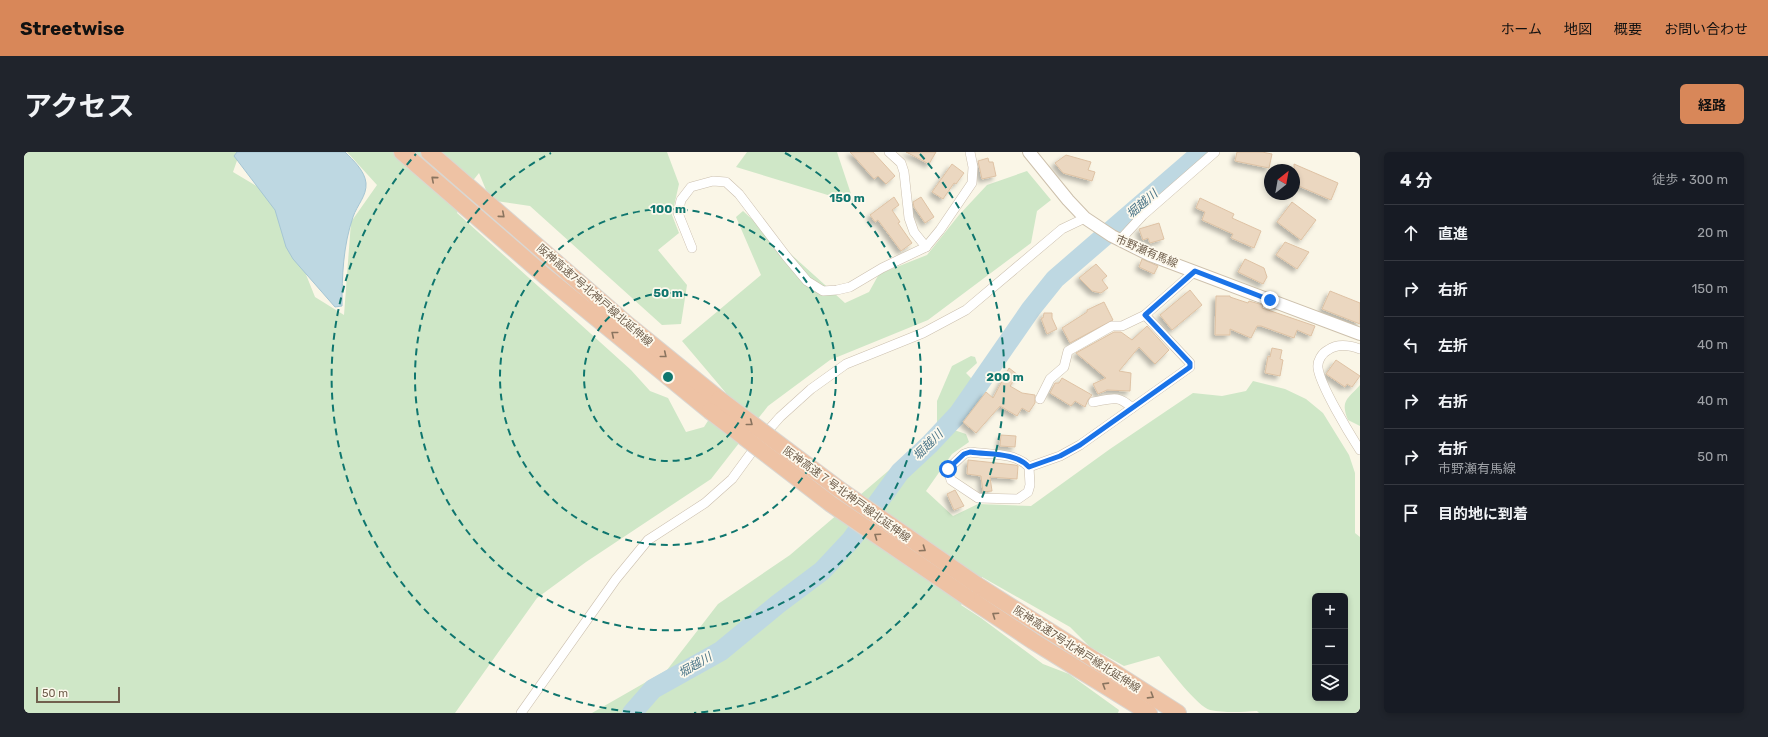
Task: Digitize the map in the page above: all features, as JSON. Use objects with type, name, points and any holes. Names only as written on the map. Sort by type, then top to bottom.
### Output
[{"type":"highway","name":"阪神高速7号北神戸線北延伸線","points":[[402,152],[613,333],[715,405]]},
{"type":"highway","name":"阪神高速7号北神戸線北延伸線","points":[[429,152],[628,325],[715,405]]},
{"type":"highway","name":"阪神高速７号北神戸線北延伸線","points":[[715,405],[840,490],[972,591]]},
{"type":"highway","name":"阪神高速7号北神戸線北延伸線","points":[[972,591],[1032,641],[1149,713]]},
{"type":"highway","name":"阪神高速7号北神戸線北延伸線","points":[[972,591],[1178,713]]},
{"type":"main road","name":"市野瀬有馬線","points":[[1029,152],[1068,200],[1085,218],[1112,236],[1150,254],[1360,334]]},
{"type":"street","points":[[889,152],[901,163],[904,172],[909,218],[914,232],[926,247]]},
{"type":"street","points":[[692,248],[678,213],[681,200],[691,187],[713,181],[726,182],[739,194],[807,281],[823,291],[850,287],[882,268],[926,247],[940,230],[972,183],[973,167],[970,152]]},
{"type":"street","points":[[1112,236],[1143,215],[1216,152]]},
{"type":"street","points":[[522,713],[612,585],[648,540],[705,503],[732,479],[765,434],[780,417],[811,389],[846,364],[923,333],[966,310],[1062,229],[1085,218]]},
{"type":"street","points":[[1040,399],[1050,379],[1064,367],[1068,351],[1112,326],[1122,326],[1145,315],[1195,271]]},
{"type":"street","points":[[1029,467],[1060,456],[1080,445],[1190,367],[1190,363],[1145,315]]},
{"type":"street","points":[[1360,349],[1341,345],[1332,347],[1320,358],[1317,366],[1320,378],[1360,450]]},
{"type":"street","points":[[1093,402],[1119,398],[1124,400],[1132,408]]},
{"type":"street","points":[[970,452],[1015,457],[1023,461],[1029,467],[1030,485],[1028,492],[1018,499],[978,498],[951,480],[948,469],[964,454],[970,452]]},
{"type":"green space","points":[[27,152],[240,152],[233,172],[275,197],[315,297],[344,315],[351,222],[377,185],[347,152],[667,152],[679,184],[672,215],[679,233],[658,250],[687,285],[681,324],[662,325],[530,206],[496,201],[486,190],[479,173],[471,183],[457,213],[631,370],[650,391],[668,398],[686,432],[704,427],[726,393],[682,341],[761,275],[736,217],[743,211],[845,303],[869,292],[879,274],[927,255],[959,215],[987,185],[1027,171],[1051,200],[1037,211],[1031,243],[928,320],[830,360],[768,406],[711,479],[586,562],[537,598],[455,713],[24,713],[24,156]]},
{"type":"green space","points":[[747,152],[837,152],[854,203],[736,167]]},
{"type":"green space","points":[[971,356],[975,357],[977,363],[966,373],[975,382],[951,429],[966,434],[969,442],[952,454],[926,491],[953,516],[978,504],[1031,506],[1110,449],[1193,393],[1222,396],[1246,391],[1253,381],[1285,389],[1306,399],[1323,413],[1349,455],[1355,473],[1355,533],[1360,537],[1360,713],[1259,713],[1257,711],[1228,712],[1210,710],[1191,695],[1159,656],[1124,666],[1090,647],[1070,627],[982,577],[961,605],[1043,664],[1069,674],[1119,710],[1118,713],[592,713],[667,670],[718,604],[790,555],[908,454],[937,426],[937,401],[952,366]]},
{"type":"green space","points":[[1360,385],[1360,426],[1348,420],[1345,404],[1346,400]]},
{"type":"water","points":[[237,152],[345,152],[361,170],[365,179],[366,188],[353,217],[347,239],[343,272],[342,306],[335,307],[293,259],[286,247],[275,210],[234,156]]},
{"type":"building","points":[[850,152],[873,152],[895,176],[886,184],[878,176],[874,179]]},
{"type":"building","points":[[906,152],[936,152],[929,164]]},
{"type":"building","points":[[1237,152],[1262,152],[1272,154],[1270,164],[1264,164],[1264,167],[1235,161]]},
{"type":"building","points":[[1066,155],[1091,162],[1088,170],[1095,172],[1092,181],[1063,173],[1055,163]]},
{"type":"building","points":[[988,158],[989,162],[993,162],[996,176],[982,179],[978,161]]},
{"type":"building","points":[[952,164],[964,173],[956,184],[954,183],[943,199],[932,192]]},
{"type":"building","points":[[1300,167],[1338,183],[1331,200],[1300,187]]},
{"type":"building","points":[[894,197],[899,205],[892,210],[900,222],[898,223],[912,243],[901,251],[878,220],[875,222],[870,215]]},
{"type":"building","points":[[921,197],[934,217],[925,223],[914,207],[913,202]]},
{"type":"building","points":[[1200,198],[1234,214],[1232,218],[1261,231],[1254,248],[1231,238],[1233,234],[1202,220],[1205,212],[1196,208]]},
{"type":"building","points":[[1292,202],[1316,220],[1301,240],[1277,222]]},
{"type":"building","points":[[1159,223],[1164,239],[1150,243],[1148,238],[1143,240],[1139,229]]},
{"type":"building","points":[[1285,242],[1309,252],[1297,269],[1276,255]]},
{"type":"building","points":[[1142,259],[1158,266],[1154,274],[1139,267]]},
{"type":"building","points":[[1245,259],[1264,268],[1267,277],[1263,284],[1238,272]]},
{"type":"building","points":[[1096,264],[1107,276],[1102,280],[1108,288],[1101,293],[1092,291],[1079,278]]},
{"type":"building","points":[[1190,290],[1202,305],[1172,330],[1160,315]]},
{"type":"building","points":[[1330,291],[1360,303],[1360,324],[1322,309]]},
{"type":"building","points":[[1216,296],[1230,296],[1248,303],[1249,301],[1263,305],[1262,308],[1315,326],[1311,336],[1297,330],[1294,338],[1261,326],[1257,326],[1251,338],[1230,329],[1230,335],[1215,335]]},
{"type":"building","points":[[1104,302],[1113,320],[1070,343],[1062,328],[1087,312],[1087,310]]},
{"type":"building","points":[[1044,313],[1052,313],[1052,318],[1057,329],[1047,334],[1041,318],[1043,318]]},
{"type":"building","points":[[1147,326],[1169,350],[1155,364],[1139,347],[1119,371],[1131,373],[1130,391],[1107,390],[1098,394],[1093,384],[1106,378],[1076,353],[1114,332],[1121,332],[1132,340]]},
{"type":"building","points":[[1272,348],[1282,350],[1280,359],[1283,360],[1280,376],[1265,373],[1268,356],[1270,357]]},
{"type":"building","points":[[1336,360],[1360,376],[1352,387],[1347,384],[1345,387],[1326,374]]},
{"type":"building","points":[[1009,368],[1018,375],[1010,386],[1022,393],[1035,395],[1035,403],[1029,412],[1022,408],[1017,416],[1000,406],[976,433],[963,422],[986,392],[993,398]]},
{"type":"building","points":[[1062,378],[1092,395],[1085,407],[1075,401],[1071,406],[1050,393],[1055,383],[1059,383]]},
{"type":"building","points":[[1001,435],[1016,436],[1015,447],[1000,446]]},
{"type":"building","points":[[968,460],[1018,466],[1017,479],[990,477],[992,491],[983,492],[981,476],[967,474]]},
{"type":"building","points":[[955,490],[964,506],[954,510],[947,494]]},
{"type":"waterway","name":"堀越川","points":[[632,713],[653,689],[721,651],[778,604],[822,571],[851,540],[900,472],[930,444],[959,413],[1031,309],[1055,279],[1202,152]]},
{"type":"route","points":[[948,469],[956,460],[964,454],[970,452],[1015,457],[1023,461],[1029,467],[1060,456],[1080,445],[1190,367],[1190,363],[1145,315],[1195,271],[1270,300]]}]
